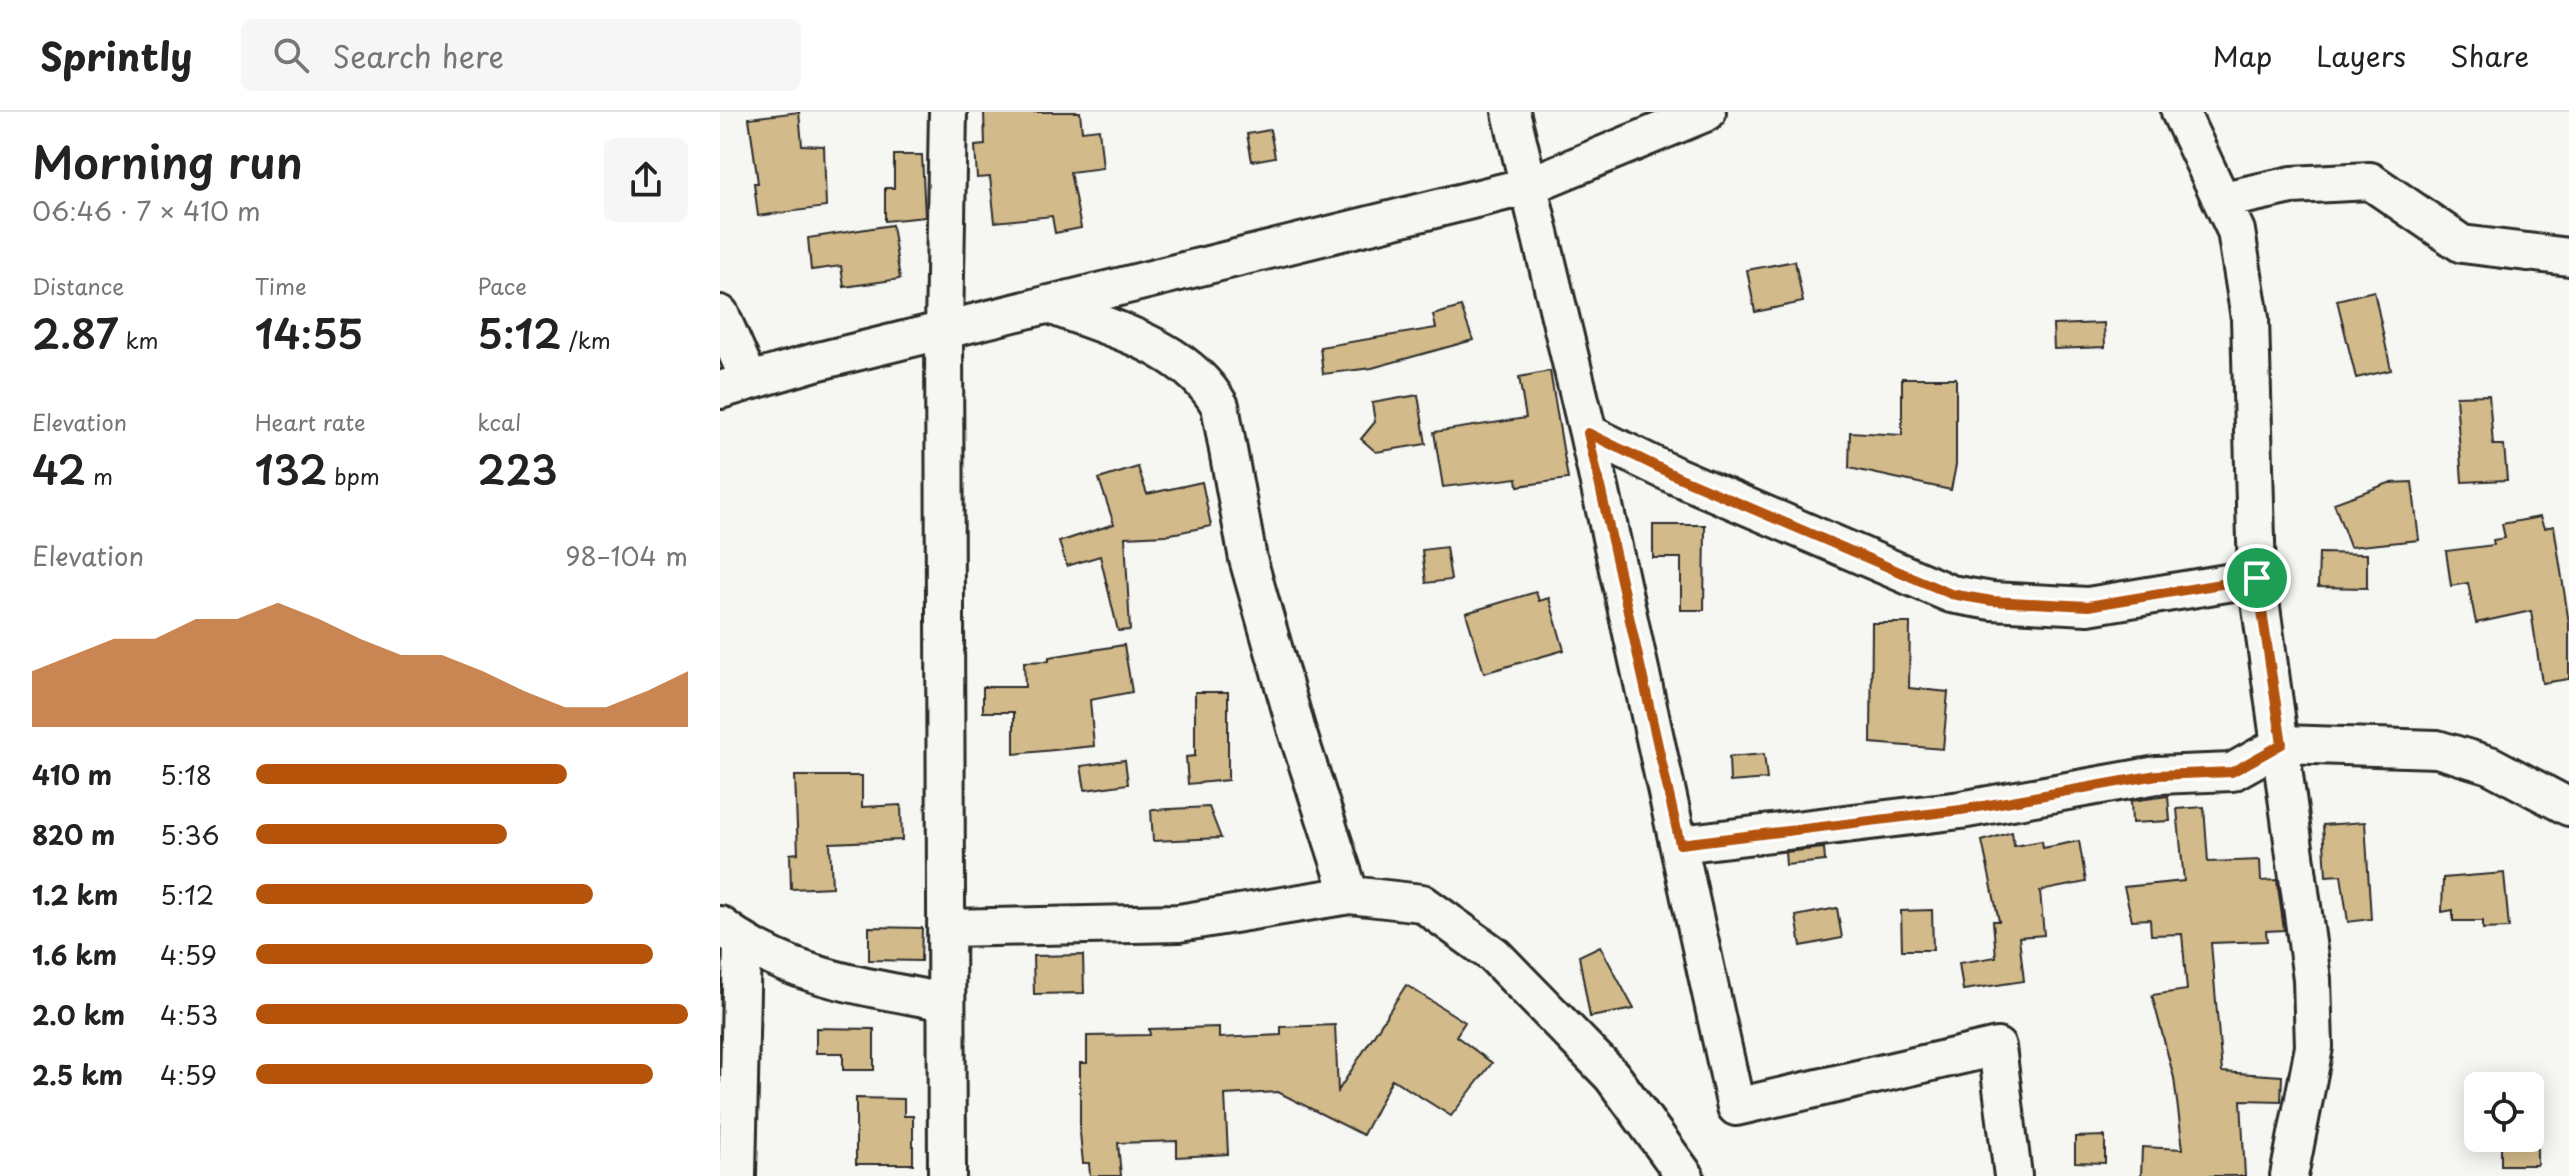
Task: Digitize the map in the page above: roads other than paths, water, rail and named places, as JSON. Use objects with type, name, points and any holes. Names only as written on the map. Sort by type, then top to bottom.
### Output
[{"type":"street","points":[[947,1176],[944,330],[948,112]]},
{"type":"street","points":[[1511,112],[1588,433],[1736,1107],[1997,1047],[2013,1176]]},
{"type":"street","points":[[720,314],[734,385],[1528,186],[1707,112]]},
{"type":"street","points":[[2180,112],[2236,231],[2250,318],[2257,578],[2307,935],[2313,1033],[2289,1176]]},
{"type":"street","points":[[2223,200],[2292,185],[2370,181],[2462,244],[2569,257]]},
{"type":"street","points":[[1048,304],[1169,353],[1209,385],[1220,406],[1248,559],[1296,728],[1350,895]]},
{"type":"street","points":[[1588,433],[1676,476],[1951,594],[1992,601],[2088,606],[2257,578]]},
{"type":"street","points":[[1680,844],[1961,810],[2157,775],[2232,772],[2282,744],[2437,749],[2490,765],[2569,807]]},
{"type":"street","points":[[948,928],[1179,923],[1350,895],[1422,903],[1494,955],[1612,1076],[1685,1176]]},
{"type":"street","points":[[737,1176],[731,934],[810,975],[945,1002]]}]
